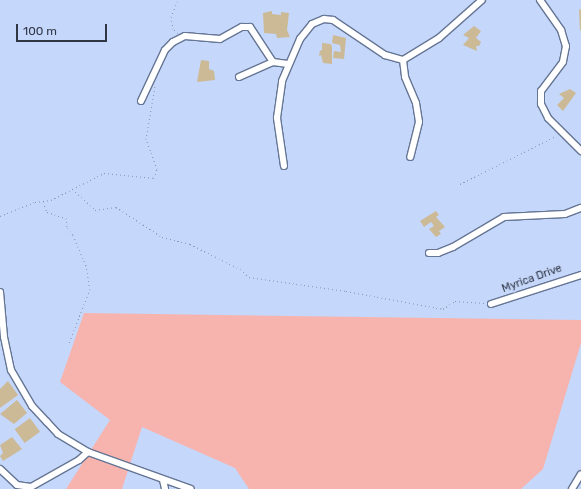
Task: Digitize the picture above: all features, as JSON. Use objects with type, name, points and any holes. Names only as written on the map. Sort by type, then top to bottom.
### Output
[{"type":"street","points":[[284,166],[277,118],[288,64],[307,29],[324,19],[340,24],[385,55],[403,60],[439,38],[482,0]]},
{"type":"street","points":[[540,0],[561,30],[566,46],[563,62],[544,84],[540,99],[548,118],[581,151]]},
{"type":"street","points":[[141,101],[165,50],[183,37],[220,39],[242,27],[250,27],[273,62]]},
{"type":"street","points":[[403,60],[405,77],[416,103],[419,122],[410,157]]},
{"type":"street","points":[[239,77],[273,62],[288,64]]},
{"type":"street","points":[[429,254],[442,252],[453,247],[504,217],[565,214],[581,208]]},
{"type":"street","name":"Myrica Drive","points":[[491,304],[581,275]]},
{"type":"street","points":[[0,292],[6,351],[19,386],[32,406],[58,434],[88,452],[191,489]]},
{"type":"street","points":[[0,469],[17,485],[31,487],[88,452]]},
{"type":"street","points":[[572,489],[581,474]]},
{"type":"street","points":[[164,480],[165,489]]},
{"type":"path","points":[[178,0],[171,17],[173,29],[183,37]]},
{"type":"path","points":[[0,216],[42,201],[51,200],[104,173],[154,178],[157,169],[146,139],[156,84]]},
{"type":"path","points":[[460,184],[563,132]]},
{"type":"path","points":[[72,189],[95,210],[116,207],[162,237],[190,244],[240,269],[249,277],[346,291],[443,309],[455,301],[491,304]]},
{"type":"path","points":[[42,201],[46,212],[66,218],[67,228],[73,235],[86,265],[90,289],[69,342]]},
{"type":"shaded area","points":[[84,313],[581,320],[581,343],[543,469],[521,489],[249,489],[235,468],[142,427],[122,489],[66,489],[110,420],[60,382]]},
{"type":"building","points":[[579,9],[581,10],[581,30],[580,30]]},
{"type":"building","points":[[272,11],[272,14],[281,15],[281,12],[289,13],[287,30],[290,37],[277,38],[276,34],[264,33],[263,13]]},
{"type":"building","points":[[474,26],[481,31],[476,38],[481,42],[479,46],[476,46],[477,51],[463,45],[469,38],[463,35]]},
{"type":"building","points":[[333,35],[346,38],[344,59],[333,58],[334,51],[341,52],[340,45],[332,43]]},
{"type":"building","points":[[322,43],[331,44],[332,64],[323,63],[321,55],[319,56],[320,50],[322,51]]},
{"type":"building","points":[[201,60],[209,61],[209,69],[214,71],[215,80],[197,82]]},
{"type":"building","points":[[570,89],[576,93],[563,111],[557,105],[564,98],[559,94]]},
{"type":"building","points":[[436,211],[439,215],[436,217],[445,227],[439,231],[441,234],[436,237],[429,229],[434,226],[431,222],[424,227],[420,221]]},
{"type":"building","points":[[8,381],[18,395],[0,408],[0,389]]},
{"type":"building","points":[[17,400],[27,413],[14,424],[0,414]]},
{"type":"building","points":[[30,418],[40,432],[25,443],[15,429]]},
{"type":"building","points":[[12,437],[22,449],[3,461],[0,456],[3,453],[0,445]]}]
